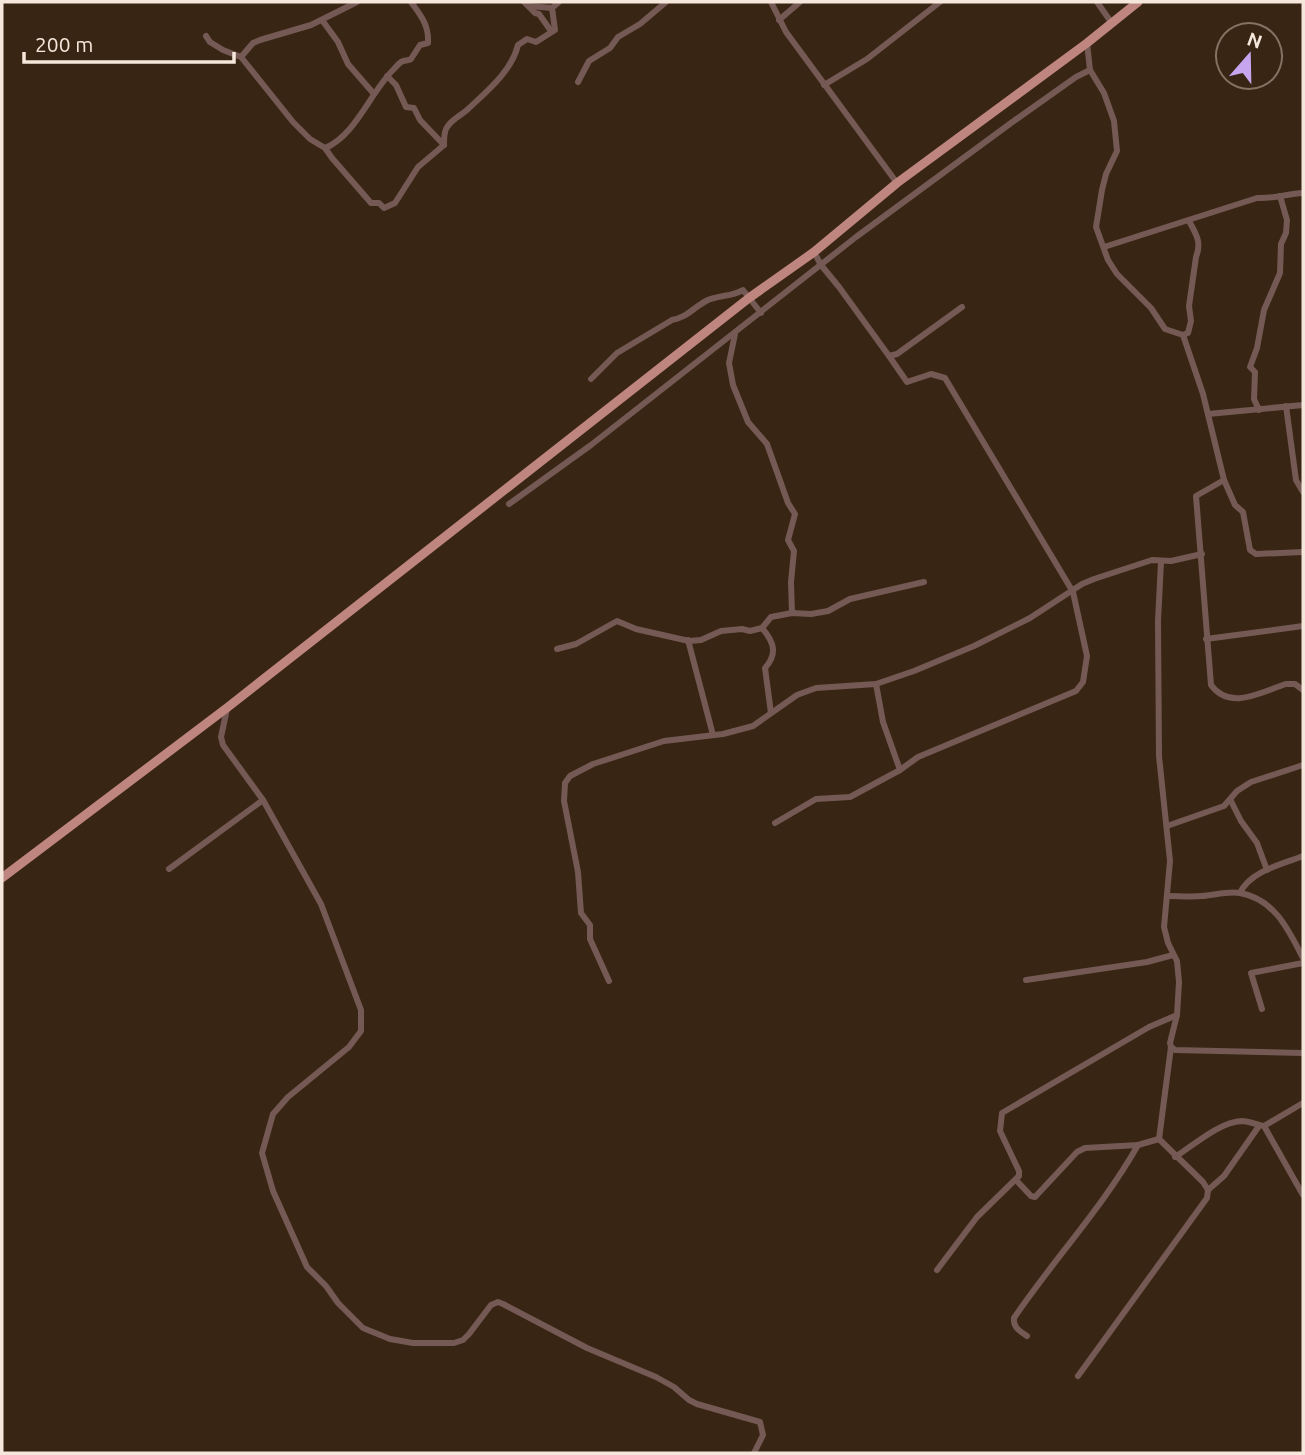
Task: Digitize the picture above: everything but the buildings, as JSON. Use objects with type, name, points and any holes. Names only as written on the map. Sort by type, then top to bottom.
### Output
[{"type":"main road","points":[[2,878],[228,707],[749,298],[814,252],[897,183],[1087,43],[1138,2]]},
{"type":"street","points":[[241,57],[253,43],[322,20],[357,2]]},
{"type":"street","points":[[325,148],[335,144],[363,113],[373,93],[387,76],[401,62],[411,59],[419,45],[428,43],[429,31],[426,23],[411,2]]},
{"type":"street","points":[[525,4],[552,8],[559,2]]},
{"type":"street","points":[[578,82],[589,61],[610,48],[618,37],[640,24],[666,2]]},
{"type":"street","points":[[771,2],[779,20],[824,85],[897,183]]},
{"type":"street","points":[[779,20],[800,2]]},
{"type":"street","points":[[824,85],[867,59],[940,2]]},
{"type":"street","points":[[1097,2],[1111,22]]},
{"type":"street","points":[[525,4],[540,14],[551,31]]},
{"type":"street","points":[[206,36],[223,50],[241,57],[310,139],[325,148],[371,203],[379,203],[384,208],[395,203],[418,167],[444,145],[445,129],[507,69],[515,57],[517,44],[527,39],[536,42],[555,30],[552,8]]},
{"type":"street","points":[[322,20],[338,42],[348,64],[373,93]]},
{"type":"street","points":[[1087,43],[1090,70],[1104,93],[1114,121],[1117,151],[1106,174],[1096,227],[1108,260],[1117,274],[1151,308],[1165,329],[1183,335],[1191,329],[1189,306],[1199,249],[1199,238],[1189,222]]},
{"type":"street","points":[[509,504],[591,445],[856,237],[1076,77],[1090,70]]},
{"type":"street","points":[[387,76],[396,85],[406,107],[414,108],[421,120],[444,145]]},
{"type":"street","points":[[1104,247],[1189,222],[1257,198],[1303,193]]},
{"type":"street","points":[[1259,410],[1254,400],[1255,372],[1250,367],[1257,348],[1264,310],[1280,273],[1280,244],[1286,233],[1287,220],[1280,196]]},
{"type":"street","points":[[775,823],[816,799],[850,797],[918,757],[1076,691],[1083,682],[1087,656],[1073,592],[945,378],[930,374],[907,382],[814,252]]},
{"type":"street","points":[[591,379],[617,353],[672,320],[681,319],[708,299],[737,294],[743,290],[761,313]]},
{"type":"street","points":[[889,356],[897,354],[962,307]]},
{"type":"street","points":[[735,334],[729,363],[733,385],[748,422],[767,444],[794,514],[789,540],[794,551],[792,612]]},
{"type":"street","points":[[1183,335],[1208,414],[1224,480],[1235,505],[1243,512],[1252,553],[1303,552]]},
{"type":"street","points":[[1286,405],[1296,480],[1303,492]]},
{"type":"street","points":[[1208,414],[1303,405]]},
{"type":"street","points":[[1224,480],[1196,496],[1211,685],[1223,697],[1234,700],[1286,684],[1295,684],[1303,690]]},
{"type":"street","points":[[608,981],[590,939],[590,925],[581,913],[578,872],[564,802],[565,783],[570,776],[593,764],[677,738],[723,734],[753,726],[797,695],[816,688],[876,684],[974,646],[1030,618],[1082,584],[1152,560],[1161,562],[1202,554]]},
{"type":"street","points":[[1158,1139],[1170,1043],[1177,1016],[1179,967],[1164,927],[1170,861],[1158,727],[1158,598],[1161,562]]},
{"type":"street","points":[[557,649],[576,644],[617,621],[636,629],[688,640],[701,640],[721,631],[750,631],[762,628],[771,617],[792,612],[811,614],[828,611],[850,599],[925,582]]},
{"type":"street","points":[[1206,639],[1303,626]]},
{"type":"street","points":[[762,628],[775,650],[773,659],[765,668],[771,713]]},
{"type":"street","points":[[688,640],[713,735]]},
{"type":"street","points":[[876,684],[883,722],[900,770]]},
{"type":"street","points":[[228,707],[221,737],[223,745],[263,800],[321,904],[355,993],[362,1021],[361,1031],[349,1047],[288,1097],[273,1114],[262,1153],[273,1191],[307,1267],[363,1328],[390,1339],[413,1343],[454,1343],[469,1334],[491,1305],[498,1302],[503,1304],[587,1348],[656,1377],[697,1404],[760,1422],[763,1435],[754,1453]]},
{"type":"street","points":[[1167,827],[1224,806],[1237,791],[1251,782],[1303,765]]},
{"type":"street","points":[[169,869],[263,800]]},
{"type":"street","points":[[1231,801],[1257,843],[1267,870]]},
{"type":"street","points":[[1240,893],[1249,881],[1267,870],[1303,856]]},
{"type":"street","points":[[1168,896],[1240,893],[1268,907],[1281,919],[1292,933],[1303,961],[1251,973],[1262,1009]]},
{"type":"street","points":[[1026,981],[1147,962],[1173,955]]},
{"type":"street","points":[[937,1270],[977,1217],[1016,1180],[1019,1171],[1000,1131],[1002,1113],[1149,1027],[1177,1016]]},
{"type":"street","points":[[1171,1047],[1175,1050],[1303,1053]]},
{"type":"street","points":[[1078,1376],[1207,1198],[1209,1190],[1224,1176],[1262,1126],[1303,1103]]},
{"type":"street","points":[[1175,1157],[1234,1123],[1244,1121],[1262,1126],[1303,1195]]},
{"type":"street","points":[[1016,1180],[1035,1197],[1077,1152],[1138,1145],[1158,1139]]},
{"type":"street","points":[[1158,1139],[1209,1190]]},
{"type":"street","points":[[1027,1336],[1016,1329],[1014,1318],[1118,1180],[1138,1145]]}]
